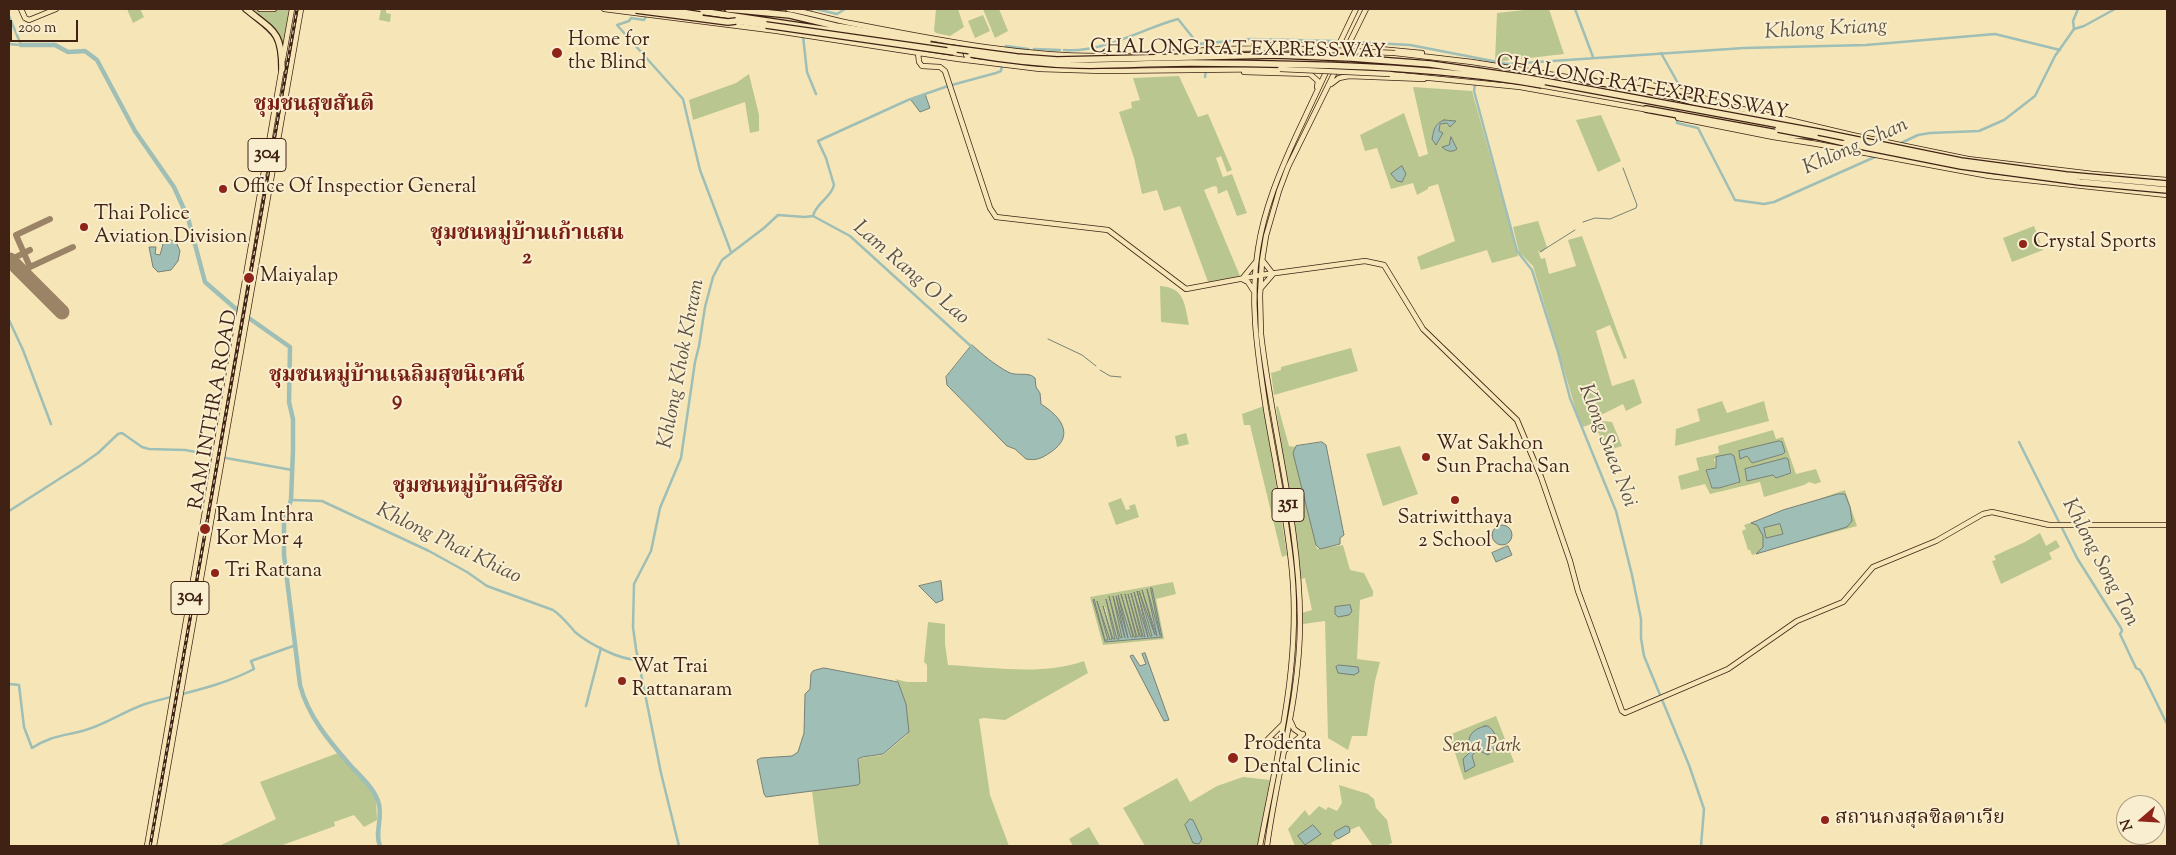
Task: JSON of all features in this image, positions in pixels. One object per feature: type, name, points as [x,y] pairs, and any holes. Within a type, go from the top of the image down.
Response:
[{"type":"highway","points":[[246,9],[256,15],[272,30],[279,40],[282,53],[282,69]]},
{"type":"highway","points":[[628,9],[728,22],[736,21]]},
{"type":"highway","name":"CHALONG RAT EXPRESSWAY","points":[[661,9],[1030,62],[1086,65],[1304,64],[1481,76],[1544,85],[1712,115],[1961,166],[2080,182],[2167,190]]},
{"type":"highway","name":"CHALONG RAT EXPRESSWAY","points":[[686,9],[950,48],[1057,60],[1276,55],[1359,58],[1430,64],[1527,78],[1824,133],[1960,161],[2066,175],[2167,184]]},
{"type":"highway","points":[[728,9],[809,16],[849,28],[909,37],[950,48]]},
{"type":"highway","points":[[1584,80],[1678,94],[1709,107],[1797,125],[1824,133]]},
{"type":"highway","points":[[1646,109],[1788,135],[1815,136]]},
{"type":"main road","points":[[21,9],[25,18],[29,20],[56,9]]},
{"type":"main road","points":[[250,9],[256,15]]},
{"type":"main road","points":[[260,9],[274,9]]},
{"type":"main road","name":"RAM INTHRA ROAD","points":[[147,846],[292,9]]},
{"type":"main road","name":"RAM INTHRA ROAD","points":[[154,846],[301,9]]},
{"type":"main road","points":[[604,9],[802,35],[1002,65],[1066,70],[1280,70],[1390,74],[1531,88],[1646,109]]},
{"type":"main road","points":[[662,17],[669,13],[671,9]]},
{"type":"main road","points":[[788,9],[809,16],[1005,51],[1062,56],[1206,50],[1248,46],[1339,45]]},
{"type":"main road","name":"351","points":[[1260,846],[1284,723],[1293,656],[1293,588],[1290,556],[1258,353],[1254,304],[1256,261],[1277,181],[1316,90],[1356,9]]},
{"type":"main road","name":"351","points":[[1267,846],[1288,735],[1300,643],[1298,578],[1264,360],[1260,303],[1262,261],[1284,178],[1366,9]]},
{"type":"main road","points":[[1306,45],[1314,48],[1319,58],[1315,69],[1308,74]]},
{"type":"main road","points":[[975,62],[965,52],[967,47],[976,46]]},
{"type":"main road","points":[[1335,52],[1348,46],[1400,50],[1584,80]]},
{"type":"main road","points":[[1221,49],[1282,48],[1394,53],[1451,59]]},
{"type":"main road","points":[[1362,48],[1356,52],[1353,60],[1354,70],[1362,76]]},
{"type":"main road","points":[[918,53],[919,62],[922,66],[938,66],[944,70],[994,216],[1108,230],[1186,289],[1365,261],[1381,264],[1388,270],[1423,329],[1517,420],[1541,477],[1570,561],[1578,592],[1622,712],[1626,713],[1728,669],[1797,621],[1843,602],[1873,567],[1936,541],[1983,514],[1992,512],[2049,525],[2167,525]]},
{"type":"main road","points":[[1222,70],[1308,74],[1325,72],[1338,67]]},
{"type":"main road","points":[[1308,74],[1318,81],[1316,90]]},
{"type":"main road","points":[[1330,84],[1344,77],[1362,76],[1442,79]]},
{"type":"main road","points":[[1678,94],[1930,152],[2000,163],[2167,180]]},
{"type":"main road","points":[[1677,115],[1773,137],[2020,180],[2167,195]]},
{"type":"main road","points":[[1916,148],[1924,154],[1917,162]]},
{"type":"main road","points":[[1928,164],[1924,158],[1930,152]]},
{"type":"main road","points":[[252,242],[260,243]]},
{"type":"main road","points":[[1258,248],[1264,249]]},
{"type":"main road","points":[[1242,279],[1256,261]]},
{"type":"main road","points":[[1262,261],[1273,274]]},
{"type":"main road","points":[[1260,289],[1273,274]]},
{"type":"main road","points":[[1242,279],[1248,282],[1254,292]]},
{"type":"main road","points":[[1254,304],[1260,303]]},
{"type":"main road","points":[[234,349],[241,350]]},
{"type":"main road","points":[[169,718],[172,720],[176,718]]},
{"type":"main road","points":[[1284,750],[1302,734],[1294,729],[1290,720]]},
{"type":"main road","points":[[1278,748],[1275,741],[1268,739],[1284,723]]},
{"type":"main road","points":[[167,728],[174,730]]},
{"type":"main road","points":[[1281,736],[1288,735]]},
{"type":"green space","points":[[127,9],[140,9],[144,17],[133,23]]},
{"type":"green space","points":[[253,9],[289,9],[284,51],[277,33]]},
{"type":"green space","points":[[381,9],[386,9],[386,13],[391,14],[390,22],[379,20]]},
{"type":"green space","points":[[936,9],[958,9],[964,27],[950,36],[936,33],[934,31]]},
{"type":"green space","points":[[983,9],[999,9],[1008,31],[995,38]]},
{"type":"green space","points":[[1549,9],[1564,54],[1495,62],[1497,13]]},
{"type":"green space","points":[[983,15],[990,31],[975,38],[968,21]]},
{"type":"green space","points":[[749,74],[759,115],[759,131],[750,133],[745,102],[693,120],[689,100],[736,83]]},
{"type":"green space","points":[[1179,76],[1198,117],[1208,114],[1232,170],[1227,172],[1221,156],[1216,158],[1223,177],[1232,174],[1247,213],[1237,216],[1227,190],[1218,194],[1217,187],[1214,186],[1204,190],[1240,276],[1208,282],[1180,206],[1164,211],[1157,190],[1142,194],[1134,158],[1119,112],[1132,108],[1131,102],[1140,100],[1133,78]]},
{"type":"green space","points":[[1413,87],[1472,91],[1518,256],[1492,263],[1487,250],[1421,270],[1417,257],[1455,241],[1438,184],[1428,187],[1428,189],[1417,195],[1413,183],[1391,189],[1377,148],[1365,151],[1360,135],[1404,113],[1419,157],[1428,154]],"holes":[[[1444,120],[1455,122],[1440,124],[1439,131],[1442,134],[1436,144],[1432,139],[1436,125]]]},
{"type":"green space","points":[[1601,115],[1621,161],[1598,172],[1576,120]]},
{"type":"green space","points":[[1538,221],[1547,247],[1542,252],[1538,251],[1541,259],[1545,258],[1549,274],[1576,266],[1568,240],[1582,236],[1627,358],[1624,359],[1610,325],[1596,331],[1612,386],[1634,379],[1642,403],[1626,411],[1623,404],[1601,415],[1603,421],[1612,422],[1622,446],[1612,449],[1610,439],[1601,441],[1599,433],[1596,434],[1591,424],[1583,427],[1578,417],[1533,266],[1519,252],[1513,227]]},
{"type":"green space","name":"Crystal Sports","points":[[2034,226],[2043,250],[2012,262],[2003,238]]},
{"type":"green space","points":[[1160,286],[1168,287],[1179,293],[1189,325],[1161,322]]},
{"type":"green space","points":[[1351,348],[1358,371],[1274,395],[1271,373],[1281,370],[1281,367]]},
{"type":"green space","points":[[1722,401],[1727,413],[1764,401],[1769,421],[1675,446],[1676,429],[1700,421],[1697,409]]},
{"type":"green space","points":[[1264,406],[1287,555],[1282,557],[1250,425],[1244,425],[1242,414]]},
{"type":"green space","points":[[1278,406],[1289,446],[1295,447],[1317,549],[1343,545],[1350,570],[1364,573],[1373,591],[1373,596],[1360,600],[1357,659],[1380,662],[1375,681],[1367,736],[1352,736],[1348,750],[1328,738],[1325,621],[1303,624],[1302,613],[1312,610],[1305,578],[1301,579],[1276,407]]},
{"type":"green space","points":[[1773,430],[1776,439],[1783,437],[1796,474],[1816,469],[1821,482],[1815,484],[1809,482],[1764,497],[1760,482],[1710,494],[1705,484],[1681,490],[1678,476],[1699,470],[1696,458],[1719,453],[1718,446]],"holes":[[[1739,451],[1784,454],[1752,463],[1747,456],[1742,458]],[[1717,457],[1740,482],[1719,488],[1711,487],[1706,471],[1716,468],[1714,459]],[[1788,459],[1792,473],[1776,478],[1773,475]]]},
{"type":"green space","points":[[1186,433],[1189,444],[1177,447],[1175,436]]},
{"type":"green space","points":[[1400,446],[1418,494],[1383,506],[1366,454]]},
{"type":"green space","points":[[1845,490],[1857,526],[1752,555],[1750,550],[1748,550],[1742,531],[1746,529],[1744,525]]},
{"type":"green space","points":[[1121,498],[1126,510],[1130,509],[1129,506],[1135,504],[1139,517],[1116,525],[1108,503]]},
{"type":"green space","points":[[2040,533],[2046,546],[2056,540],[2060,547],[2049,553],[2052,559],[2001,584],[1992,561],[1996,560],[1994,556]]},
{"type":"green space","points":[[1173,582],[1176,594],[1156,599],[1164,639],[1103,645],[1090,597]],"holes":[[[1151,588],[1162,636],[1105,642],[1093,600],[1105,640],[1108,640],[1098,601],[1110,640],[1112,640],[1103,608],[1105,607],[1113,639],[1115,639],[1106,599],[1117,639],[1119,639],[1109,597],[1120,637],[1123,637],[1116,607],[1124,637],[1126,638],[1116,597],[1127,637],[1129,636],[1123,610],[1130,636],[1133,637],[1121,594],[1134,638],[1136,637],[1125,594],[1137,637],[1139,637],[1128,594],[1140,637],[1142,637],[1131,593],[1143,637],[1145,637],[1134,592],[1148,637],[1136,592],[1150,636],[1152,637],[1139,591],[1155,635],[1142,590],[1158,636],[1147,590],[1160,635]]]},
{"type":"green space","points":[[928,622],[945,624],[948,665],[999,669],[1034,669],[1068,666],[1084,661],[1088,673],[1005,720],[979,719],[990,795],[1009,846],[819,846],[812,791],[859,785],[858,763],[860,758],[883,755],[907,735],[899,683],[895,679],[907,682],[927,682],[927,665],[924,662]]},
{"type":"green space","name":"Sena Park","points":[[1496,716],[1514,762],[1464,780],[1449,735]]},
{"type":"green space","points":[[338,753],[368,787],[376,800],[377,820],[364,827],[354,815],[334,822],[335,826],[280,846],[219,846],[276,819],[260,782]]},
{"type":"green space","points":[[1243,777],[1270,780],[1257,846],[1145,846],[1123,808],[1177,778],[1190,802],[1217,786]]},
{"type":"green space","points":[[1339,785],[1368,794],[1374,799],[1376,808],[1387,820],[1392,843],[1386,846],[1373,846],[1359,826],[1336,837],[1338,839],[1331,843],[1333,846],[1295,846],[1288,829],[1305,810],[1309,816],[1319,806],[1326,810],[1328,807],[1337,811],[1342,803]]},
{"type":"green space","points":[[1089,827],[1100,846],[1073,846],[1069,839]]},
{"type":"water","points":[[925,94],[930,108],[920,112],[911,100]]},
{"type":"water","points":[[1444,120],[1456,121],[1450,127],[1447,123],[1440,124],[1439,131],[1443,133],[1436,145],[1432,139],[1434,130],[1438,123]]},
{"type":"water","points":[[1451,137],[1457,149],[1451,151],[1442,147],[1449,145]]},
{"type":"water","points":[[1402,166],[1406,174],[1402,182],[1397,181],[1391,174]]},
{"type":"water","points":[[168,239],[176,242],[180,251],[178,261],[171,270],[158,272],[153,267],[149,247],[156,247],[155,254],[160,255],[163,244]]},
{"type":"water","points":[[972,345],[989,360],[1008,372],[1029,375],[1035,378],[1041,404],[1054,414],[1062,426],[1064,433],[1059,446],[1045,456],[1033,460],[1026,459],[1015,449],[1007,446],[947,385],[946,377]]},
{"type":"water","points":[[1779,441],[1782,442],[1785,452],[1783,454],[1752,463],[1747,456],[1740,459],[1739,451]]},
{"type":"water","points":[[1322,442],[1326,445],[1344,535],[1340,538],[1340,544],[1320,549],[1316,545],[1293,453],[1296,446]]},
{"type":"water","points":[[1731,454],[1734,456],[1740,482],[1712,488],[1706,470],[1716,468],[1716,457]]},
{"type":"water","points":[[1788,459],[1791,473],[1776,478],[1773,475],[1747,481],[1745,469]]},
{"type":"water","points":[[1838,494],[1845,494],[1850,507],[1852,521],[1847,527],[1756,554],[1763,547],[1763,536],[1757,525],[1751,523],[1783,510]],"holes":[[[1780,524],[1783,534],[1766,538],[1764,528]]]},
{"type":"water","points":[[1502,525],[1509,528],[1512,535],[1509,542],[1502,545],[1495,542],[1492,535],[1495,528]]},
{"type":"water","points":[[1508,546],[1512,555],[1496,562],[1492,553]]},
{"type":"water","points":[[941,581],[943,600],[936,603],[919,586]]},
{"type":"water","points":[[1151,588],[1162,637],[1105,642],[1093,600],[1105,640],[1108,640],[1097,601],[1110,640],[1112,639],[1103,606],[1113,639],[1115,639],[1106,599],[1117,639],[1119,639],[1109,596],[1120,637],[1122,638],[1113,596],[1125,638],[1116,596],[1128,638],[1118,595],[1131,637],[1133,637],[1121,594],[1134,637],[1136,637],[1125,594],[1137,637],[1139,636],[1128,594],[1140,636],[1142,637],[1131,593],[1143,636],[1145,637],[1134,592],[1148,637],[1137,591],[1150,636],[1152,636],[1139,591],[1155,635],[1142,590],[1157,636],[1147,589],[1160,635]]},
{"type":"water","points":[[1350,605],[1352,611],[1349,615],[1338,617],[1335,614],[1335,607]]},
{"type":"water","points":[[1145,653],[1169,720],[1164,721],[1130,656],[1133,655],[1140,666],[1146,664],[1142,654]]},
{"type":"water","points":[[1339,665],[1358,667],[1359,672],[1354,675],[1338,673],[1336,667]]},
{"type":"water","points":[[824,668],[898,682],[906,704],[909,732],[883,754],[858,759],[860,783],[858,785],[766,797],[757,760],[761,758],[792,756],[798,752],[804,733],[805,694],[810,689],[811,674],[813,671]]},
{"type":"water","points":[[1485,726],[1492,729],[1496,737],[1496,744],[1488,755],[1480,751],[1474,753],[1472,756],[1475,766],[1465,772],[1463,759],[1470,752],[1469,738],[1473,732]]},
{"type":"water","points":[[1190,819],[1193,820],[1202,839],[1199,844],[1193,843],[1185,825]]},
{"type":"water","points":[[1313,825],[1321,834],[1305,845],[1298,836]]},
{"type":"water","points":[[1346,826],[1349,827],[1350,832],[1338,839],[1334,835],[1335,832]]},
{"type":"waterway","name":"Khlong Khok Khram","points":[[650,9],[644,20],[631,18],[629,21],[617,25],[683,99],[700,170],[731,252]]},
{"type":"waterway","points":[[804,26],[812,9]]},
{"type":"waterway","points":[[816,9],[837,14],[845,9]]},
{"type":"waterway","points":[[1575,9],[1593,57]]},
{"type":"waterway","points":[[2074,29],[2073,21],[2078,9]]},
{"type":"waterway","name":"Khlong Chan","points":[[1899,144],[1918,135],[1930,133],[1979,131],[2004,120],[2035,96],[2055,56],[2074,29],[2084,26],[2115,9]]},
{"type":"waterway","points":[[9,16],[21,45],[9,44]]},
{"type":"waterway","points":[[1064,50],[1079,50],[1108,44],[1178,19],[1198,44],[1251,39],[1336,41]]},
{"type":"waterway","name":"Khlong Kriang","points":[[1356,42],[1410,45],[1508,64],[1744,48],[1866,45],[1995,34],[2060,50]]},
{"type":"waterway","points":[[803,36],[807,72],[816,94]]},
{"type":"waterway","points":[[21,45],[55,45],[68,52],[85,51],[97,60],[135,131],[174,187],[188,218],[205,282],[236,309],[290,347],[289,402],[293,419],[293,450],[291,500],[284,520],[284,555],[300,685],[308,707],[320,728],[342,756],[370,786],[376,796],[380,807],[378,835],[380,846]]},
{"type":"waterway","points":[[1005,49],[1006,46],[1028,49]]},
{"type":"waterway","points":[[1034,49],[1060,50]]},
{"type":"waterway","name":"Khlong Chan","points":[[1661,53],[1679,85],[1677,123],[1698,128],[1735,200],[1764,204],[1774,202],[1877,156]]},
{"type":"waterway","name":"Klong Suea Noi","points":[[1478,71],[1480,59]]},
{"type":"waterway","points":[[813,216],[817,208],[830,194],[834,185],[826,158],[818,141],[908,100],[1001,71],[1002,64]]},
{"type":"waterway","points":[[1205,77],[1206,70]]},
{"type":"waterway","name":"Klong Suea Noi","points":[[1476,77],[1474,91],[1517,251],[1532,270],[1558,352],[1570,398],[1616,511],[1641,619],[1641,638],[1644,656],[1689,765],[1704,809],[1701,846]]},
{"type":"waterway","points":[[1583,222],[1595,218],[1610,219],[1636,208],[1637,205],[1623,168]]},
{"type":"waterway","name":"Khlong Khok Khram","points":[[679,846],[661,773],[636,649],[633,627],[634,584],[651,551],[660,508],[681,458],[695,362],[705,307],[713,277],[722,260],[778,215],[813,216]]},
{"type":"waterway","name":"Lam Rang O Lao","points":[[813,216],[850,236],[973,348]]},
{"type":"waterway","points":[[1540,252],[1575,230]]},
{"type":"waterway","points":[[9,320],[23,350],[51,424]]},
{"type":"waterway","points":[[1048,339],[1082,355],[1096,366]]},
{"type":"waterway","points":[[1100,370],[1110,376],[1121,377]]},
{"type":"waterway","points":[[9,511],[98,453],[118,434],[122,433],[142,447],[149,449],[185,450],[213,455]]},
{"type":"waterway","name":"Khlong Song Ton","points":[[2019,442],[2077,558],[2121,628],[2120,634],[2136,668],[2140,670],[2144,677],[2167,724]]},
{"type":"waterway","points":[[226,458],[292,470]]},
{"type":"waterway","name":"Khlong Phai Khiao","points":[[291,500],[322,501],[429,551],[467,572],[487,586],[553,610],[575,632],[606,651],[624,658],[639,659]]},
{"type":"waterway","points":[[9,684],[19,685],[24,727],[32,748],[51,739],[98,726],[145,704],[228,681],[254,669],[251,661],[296,645]]},
{"type":"waterway","points":[[586,706],[601,648]]},
{"type":"taxiway","points":[[50,219],[16,235],[30,267],[73,247]]},
{"type":"taxiway","points":[[10,260],[30,250]]},
{"type":"taxiway","points":[[24,273],[30,267]]},
{"type":"runway","points":[[10,260],[62,312]]},
{"type":"railway","points":[[150,846],[297,9]]},
{"type":"place","name":"Home for the Blind","points":[[557,53]]},
{"type":"place","name":"Office Of Inspectior General","points":[[223,189]]},
{"type":"place","name":"Thai Police Aviation Division","points":[[84,227]]},
{"type":"place","name":"Crystal Sports","points":[[2023,244]]},
{"type":"place","name":"Maiyalap","points":[[249,278]]},
{"type":"place","name":"Wat Sakhon Sun Pracha San","points":[[1426,457]]},
{"type":"place","name":"Satriwitthaya 2 School","points":[[1455,500]]},
{"type":"place","name":"Ram Inthra Kor Mor 4","points":[[205,529]]},
{"type":"place","name":"Tri Rattana","points":[[215,573]]},
{"type":"place","name":"Wat Trai Rattanaram","points":[[622,681]]},
{"type":"place","name":"Prodenta Dental Clinic","points":[[1233,758]]},
{"type":"place","name":"สถานกงสุลซิลดาเวีย","points":[[1825,820]]},
{"type":"district","name":"ชุมชนสุขสันติ","points":[[314,106]]},
{"type":"district","name":"ชุมชนหมู่บ้านเก้าแสน 2","points":[[527,247]]},
{"type":"district","name":"ชุมชนหมู่บ้านเฉลิมสุขนิเวศน์ 9","points":[[397,389]]},
{"type":"district","name":"ชุมชนหมู่บ้านศิริชัย","points":[[478,488]]}]
